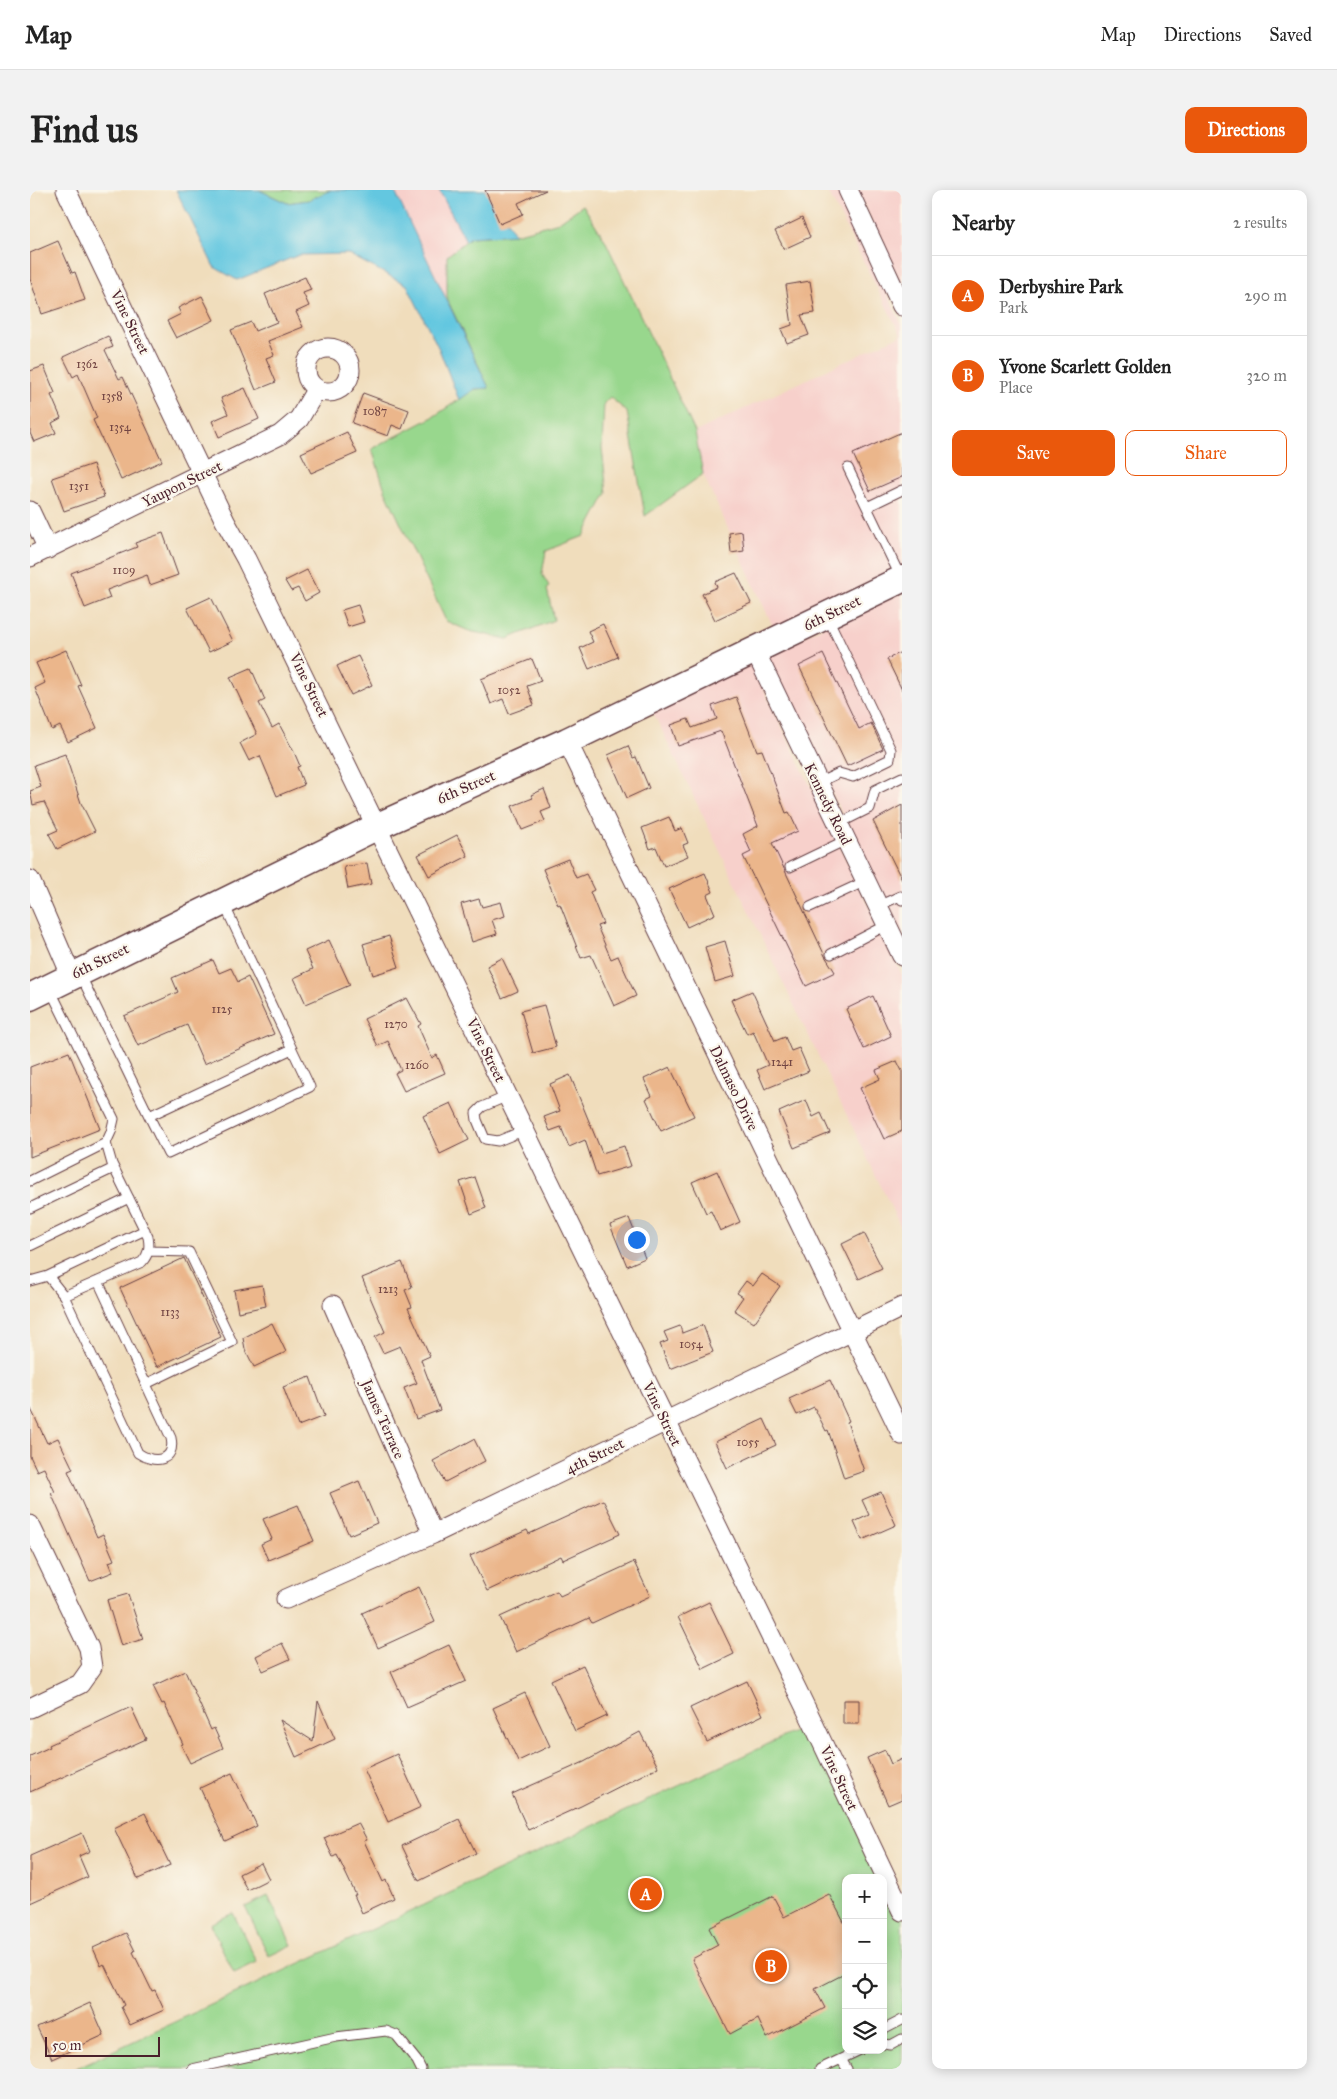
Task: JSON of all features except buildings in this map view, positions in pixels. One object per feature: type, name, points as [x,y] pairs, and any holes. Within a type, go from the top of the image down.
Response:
[{"type":"street","name":"Vine Street","points":[[66,190],[203,474],[378,826],[665,1422],[813,1723],[902,1911]]},
{"type":"street","points":[[848,190],[902,306]]},
{"type":"street","name":"Yaupon Street","points":[[30,557],[280,435],[300,419],[316,390]]},
{"type":"street","points":[[30,511],[48,549]]},
{"type":"street","name":"6th Street","points":[[39,992],[378,826],[567,741],[902,579]]},
{"type":"street","name":"Kennedy Road","points":[[755,651],[866,882],[894,933],[902,956]]},
{"type":"street","name":"Dalmaso Drive","points":[[567,741],[902,1436]]},
{"type":"street","points":[[30,880],[75,973]]},
{"type":"street","name":"James Terrace","points":[[333,1305],[433,1534]]},
{"type":"street","name":"4th Street","points":[[286,1599],[433,1534],[902,1307]]},
{"type":"street","points":[[30,1525],[89,1648],[92,1667],[80,1684],[30,1708]]},
{"type":"lane","points":[[848,468],[902,579]]},
{"type":"lane","points":[[867,506],[902,490]]},
{"type":"lane","points":[[818,783],[839,773],[853,777],[890,759],[890,750],[826,616]]},
{"type":"lane","points":[[790,867],[842,832],[870,808],[875,790],[902,777]]},
{"type":"lane","points":[[810,907],[866,882]]},
{"type":"lane","points":[[878,906],[901,897]]},
{"type":"lane","points":[[75,973],[168,1154],[310,1087],[222,902]]},
{"type":"lane","points":[[831,954],[894,933]]},
{"type":"lane","points":[[30,1181],[106,1143],[114,1119],[39,992]]},
{"type":"lane","points":[[149,1116],[292,1049]]},
{"type":"lane","points":[[508,1096],[482,1108],[476,1113],[482,1132],[486,1139],[498,1141],[525,1130]]},
{"type":"lane","points":[[64,1296],[142,1262],[148,1255],[150,1246],[145,1230],[114,1168],[106,1143]]},
{"type":"lane","points":[[30,1208],[114,1168]]},
{"type":"lane","points":[[30,1246],[129,1198]]},
{"type":"lane","points":[[30,1281],[48,1276],[145,1230]]},
{"type":"lane","points":[[146,1384],[232,1342],[190,1252],[149,1251]]},
{"type":"lane","points":[[48,1276],[64,1296],[138,1452],[147,1459],[159,1460],[168,1455],[173,1447],[171,1438],[98,1281]]},
{"type":"lane","points":[[887,2028],[902,2020]]},
{"type":"lane","points":[[192,2069],[336,2037],[386,2031],[396,2035],[418,2061],[421,2069]]},
{"type":"lane","points":[[887,2044],[891,2045],[902,2039]]},
{"type":"lane","points":[[820,2069],[852,2054]]},
{"type":"lane","points":[[841,2059],[846,2069]]},
{"type":"shaded area","points":[[394,190],[439,190],[466,241],[447,256],[447,299]]},
{"type":"shaded area","points":[[827,190],[839,190],[902,325],[902,569],[775,631],[703,474],[695,432],[901,335]]},
{"type":"shaded area","points":[[857,190],[902,190],[902,287]]},
{"type":"shaded area","points":[[902,588],[902,938],[766,655]]},
{"type":"shaded area","points":[[751,663],[902,975],[902,1230],[652,710]]},
{"type":"green space","points":[[259,190],[331,190],[309,200],[287,203]]},
{"type":"green space","points":[[583,205],[605,240],[695,432],[703,474],[645,516],[627,412],[610,397],[604,403],[602,448],[607,493],[584,536],[546,551],[542,574],[549,586],[547,589],[554,620],[507,639],[469,631],[446,621],[385,490],[372,449],[433,417],[475,389],[489,388],[447,299],[447,256],[471,237],[515,234],[559,222]]},
{"type":"green space","points":[[813,1723],[884,1874],[842,1874],[842,2054],[887,2054],[887,1879],[902,1911],[902,2069],[74,2069]]},
{"type":"green space","points":[[268,1896],[292,1945],[269,1956],[245,1907]]},
{"type":"green space","points":[[233,1913],[257,1962],[234,1973],[210,1924]]},
{"type":"water","points":[[176,190],[259,190],[287,203],[309,200],[331,190],[394,190],[489,388],[475,389],[459,400],[439,349],[407,285],[348,254],[299,255],[237,280],[214,267]]},
{"type":"water","points":[[439,190],[487,190],[515,234],[471,237],[466,241]]},
{"type":"place","name":"Derbyshire Park","points":[[646,1894]]},
{"type":"place","name":"Yvone Scarlett Golden","points":[[771,1966]]}]
